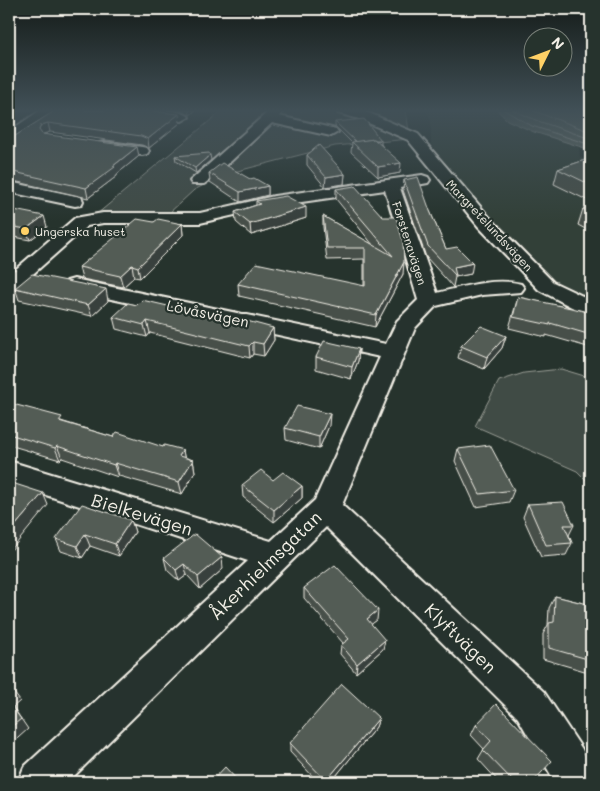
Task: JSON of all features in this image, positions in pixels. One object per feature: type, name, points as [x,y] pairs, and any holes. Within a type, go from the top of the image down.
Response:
[{"type":"street","points":[[114,147],[142,151]]},
{"type":"street","points":[[198,181],[212,172],[238,147]]},
{"type":"street","name":"Margretelundsvägen","points":[[421,147],[484,222],[546,286],[591,308]]},
{"type":"street","points":[[32,279],[81,222],[103,218],[200,218],[274,201],[422,180]]},
{"type":"street","name":"Forstenavägen","points":[[391,185],[428,301]]},
{"type":"street","points":[[9,187],[75,201]]},
{"type":"street","name":"Lövåsvägen","points":[[32,279],[394,353]]},
{"type":"street","points":[[428,301],[482,289],[514,288]]},
{"type":"street","name":"Åkerhielmsgatan","points":[[39,782],[326,508],[405,326],[428,301]]},
{"type":"street","name":"Bielkevägen","points":[[9,472],[275,556]]},
{"type":"street","name":"Klyftvägen","points":[[326,508],[531,706],[568,764],[576,782]]},
{"type":"shaded area","points":[[178,147],[331,147],[226,174],[194,190],[168,214],[97,214]]},
{"type":"shaded area","points":[[433,147],[579,147],[580,157],[591,161],[591,300],[556,283],[494,221],[454,177]]},
{"type":"shaded area","points":[[561,369],[591,378],[591,485],[577,471],[475,426],[499,381],[524,373]]},
{"type":"building","points":[[9,147],[137,147],[113,166],[115,167],[86,188],[9,171]]},
{"type":"building","points":[[317,147],[321,147],[345,174],[326,177],[307,155]]},
{"type":"building","points":[[357,147],[383,147],[401,163],[378,167]]},
{"type":"building","points":[[209,153],[210,155],[195,168],[175,156]]},
{"type":"building","points":[[591,158],[591,185],[558,169]]},
{"type":"building","points":[[222,163],[250,179],[254,178],[268,186],[240,192],[209,173]]},
{"type":"building","points":[[418,177],[446,249],[457,247],[473,263],[454,267],[456,276],[428,246],[404,180]]},
{"type":"building","points":[[355,186],[383,217],[396,217],[403,241],[404,262],[376,315],[238,284],[256,263],[365,286],[365,248],[327,248],[323,216],[393,256],[336,189]]},
{"type":"building","points":[[286,196],[306,207],[250,224],[235,212],[260,204],[256,201]]},
{"type":"building","points":[[591,206],[591,214],[583,209]]},
{"type":"building","points":[[9,209],[44,216],[26,229],[9,226]]},
{"type":"building","points":[[137,219],[154,222],[158,219],[182,224],[138,267],[132,265],[120,276],[79,267]]},
{"type":"building","points":[[32,274],[106,289],[88,305],[15,288]]},
{"type":"building","points":[[518,297],[591,313],[591,335],[550,323],[550,325],[513,317]]},
{"type":"building","points":[[142,300],[245,324],[247,321],[273,328],[263,344],[253,342],[249,346],[147,321],[144,325],[113,317],[128,303],[137,305]]},
{"type":"building","points":[[481,326],[506,336],[487,357],[461,346]]},
{"type":"building","points":[[324,341],[359,349],[352,367],[316,357]]},
{"type":"building","points":[[9,403],[62,417],[59,421],[113,437],[117,432],[163,447],[164,445],[183,450],[179,456],[193,460],[179,482],[9,434]]},
{"type":"building","points":[[297,406],[330,414],[319,437],[285,428]]},
{"type":"building","points":[[490,445],[514,490],[480,494],[458,449]]},
{"type":"building","points":[[261,470],[273,480],[283,472],[302,486],[274,510],[242,485]]},
{"type":"building","points":[[9,482],[43,493],[9,533]]},
{"type":"building","points":[[563,502],[574,525],[564,525],[572,543],[546,545],[528,504]]},
{"type":"building","points":[[82,504],[131,520],[115,544],[85,534],[77,546],[56,539]]},
{"type":"building","points":[[195,534],[222,557],[198,577],[184,564],[176,570],[164,558]]},
{"type":"building","points":[[335,565],[378,610],[367,619],[385,640],[357,664],[341,645],[349,639],[304,588]]},
{"type":"building","points":[[555,596],[591,605],[591,660],[549,648],[549,623],[554,622]]},
{"type":"building","points":[[342,684],[379,718],[326,781],[290,743]]},
{"type":"building","points":[[9,703],[21,719],[9,729]]},
{"type":"building","points":[[496,704],[552,761],[533,782],[514,782],[483,750],[491,741],[476,725]]},
{"type":"building","points":[[225,767],[239,782],[211,782]]},
{"type":"building","points":[[196,778],[200,782],[192,782]]},
{"type":"place","name":"Ungerska huset","points":[[25,231]]}]
